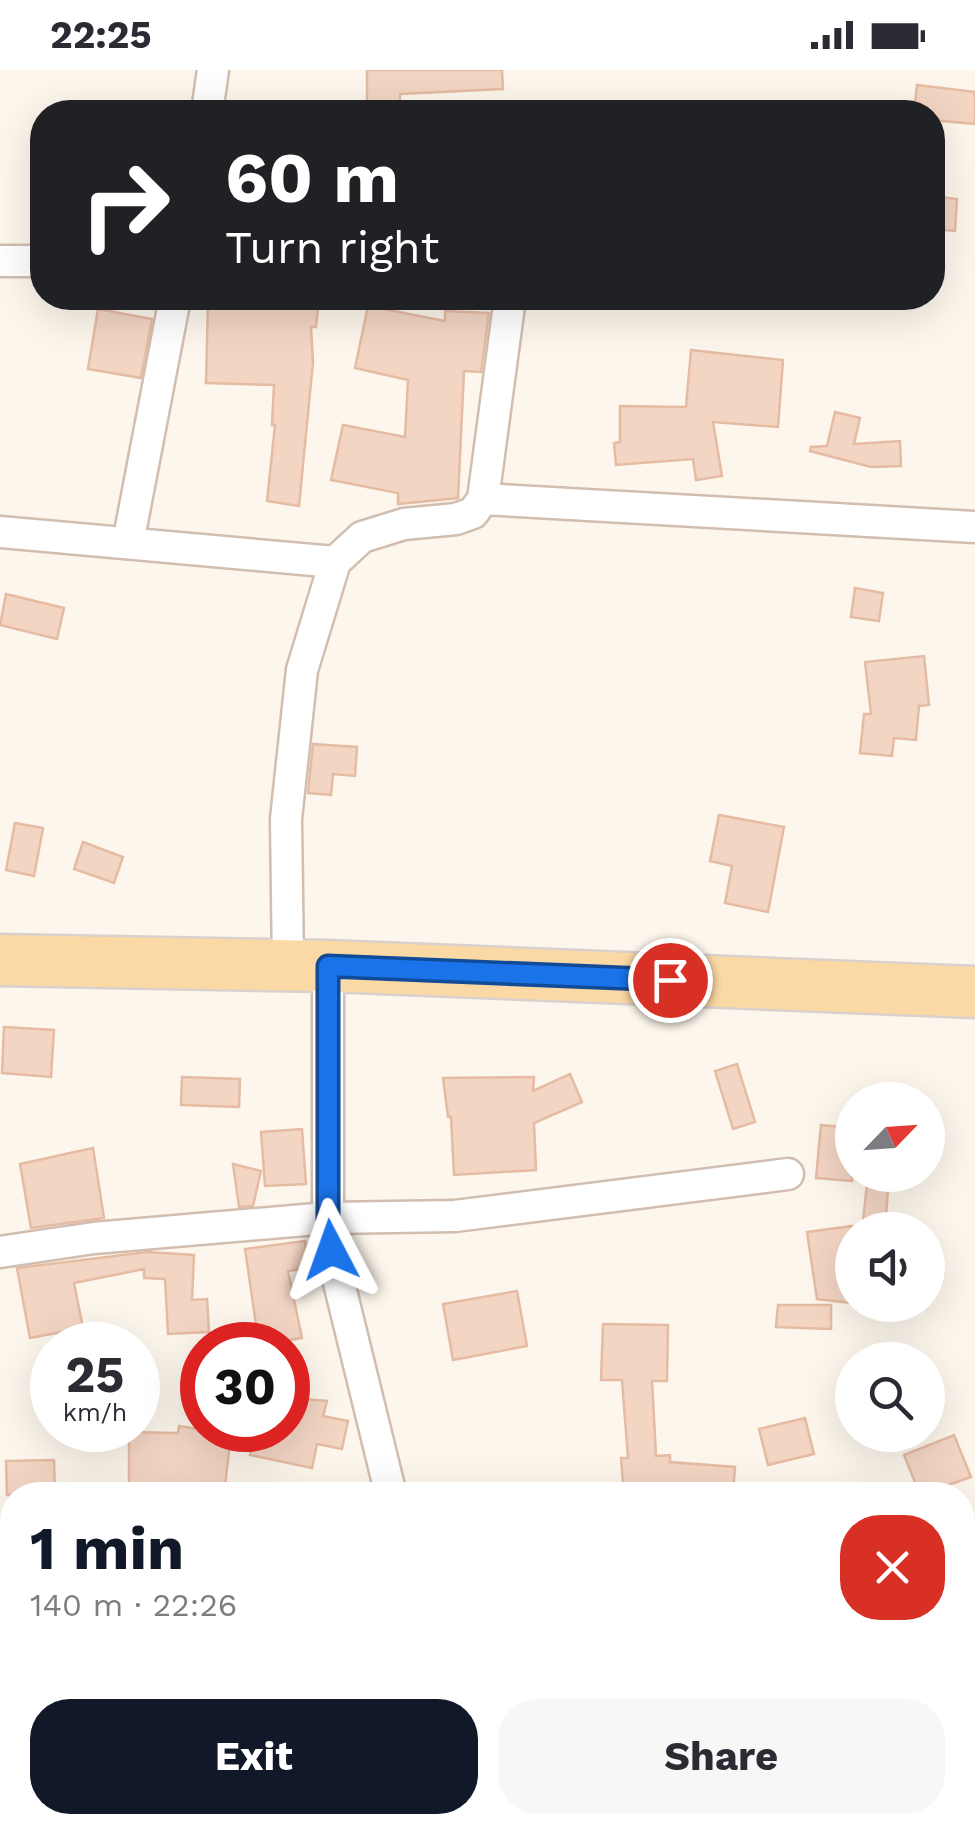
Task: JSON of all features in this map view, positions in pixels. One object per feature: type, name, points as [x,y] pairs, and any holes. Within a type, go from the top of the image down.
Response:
[{"type":"main road","points":[[0,960],[308,967],[975,992]]},
{"type":"street","points":[[209,100],[213,70]]},
{"type":"street","points":[[0,260],[30,261]]},
{"type":"street","points":[[128,543],[173,310]]},
{"type":"street","points":[[388,1482],[331,1250],[308,967],[286,819],[302,670],[335,562],[362,537],[404,524],[456,520],[472,513],[484,499],[508,310]]},
{"type":"street","points":[[484,499],[975,527]]},
{"type":"street","points":[[0,532],[335,562]]},
{"type":"street","points":[[0,1252],[94,1238],[328,1218],[455,1216],[788,1174]]},
{"type":"building","points":[[367,70],[502,70],[503,89],[400,94],[400,100],[367,100]]},
{"type":"building","points":[[917,85],[975,92],[975,124],[945,121],[945,100],[915,100]]},
{"type":"building","points":[[945,198],[957,199],[955,231],[945,230]]},
{"type":"building","points":[[98,310],[152,319],[141,378],[88,369]]},
{"type":"building","points":[[208,310],[318,310],[316,327],[311,327],[313,362],[299,506],[267,501],[275,425],[274,385],[206,383]]},
{"type":"building","points":[[367,310],[445,321],[445,311],[489,313],[481,372],[464,371],[458,498],[398,504],[398,493],[331,480],[343,425],[405,437],[408,380],[355,368]]},
{"type":"building","points":[[691,350],[783,360],[778,427],[713,422],[722,476],[696,480],[693,459],[616,465],[614,443],[620,442],[620,406],[686,407]]},
{"type":"building","points":[[835,412],[860,418],[854,444],[900,441],[901,466],[871,467],[810,451],[811,447],[827,446]]},
{"type":"building","points":[[855,588],[883,593],[879,621],[851,617]]},
{"type":"building","points":[[6,594],[64,608],[57,639],[0,625]]},
{"type":"building","points":[[924,656],[929,705],[919,706],[916,740],[894,738],[892,756],[860,753],[864,714],[871,714],[865,662]]},
{"type":"building","points":[[313,744],[357,747],[355,776],[333,774],[331,795],[308,793]]},
{"type":"building","points":[[719,815],[784,827],[768,912],[725,903],[732,866],[710,861]]},
{"type":"building","points":[[15,823],[43,828],[34,876],[6,870]]},
{"type":"building","points":[[83,842],[123,857],[114,883],[74,869]]},
{"type":"building","points":[[4,1027],[54,1030],[51,1077],[2,1073]]},
{"type":"building","points":[[737,1064],[755,1122],[733,1129],[715,1071]]},
{"type":"building","points":[[570,1074],[582,1102],[534,1123],[536,1170],[454,1175],[451,1117],[443,1078],[534,1077],[533,1091]]},
{"type":"building","points":[[182,1077],[240,1079],[239,1107],[181,1105]]},
{"type":"building","points":[[821,1125],[835,1126],[835,1180],[816,1178]]},
{"type":"building","points":[[302,1129],[306,1184],[265,1186],[261,1132]]},
{"type":"building","points":[[93,1148],[104,1218],[31,1228],[20,1164]]},
{"type":"building","points":[[233,1164],[261,1171],[253,1206],[239,1207]]},
{"type":"building","points":[[866,1192],[888,1192],[886,1212],[864,1212]]},
{"type":"building","points":[[835,1228],[835,1301],[817,1299],[807,1232]]},
{"type":"building","points":[[305,1241],[309,1268],[288,1271],[299,1322],[256,1322],[245,1249]]},
{"type":"building","points":[[147,1252],[194,1255],[192,1300],[207,1299],[208,1322],[180,1322],[180,1333],[168,1334],[165,1279],[144,1278],[144,1269],[74,1283],[82,1322],[30,1322],[30,1338],[17,1268]]},
{"type":"building","points":[[517,1291],[527,1346],[453,1360],[443,1304]]},
{"type":"building","points":[[778,1305],[831,1305],[831,1329],[776,1327]]},
{"type":"building","points":[[603,1324],[668,1325],[667,1381],[652,1381],[656,1456],[670,1455],[670,1462],[735,1467],[734,1482],[623,1482],[621,1458],[628,1458],[622,1380],[601,1380]]},
{"type":"building","points":[[310,1400],[327,1401],[323,1416],[348,1421],[342,1449],[317,1444],[312,1468],[250,1455],[310,1452]]},
{"type":"building","points":[[805,1418],[814,1454],[768,1465],[759,1429]]},
{"type":"building","points":[[180,1426],[180,1452],[229,1452],[225,1482],[129,1482],[129,1452],[160,1452],[160,1433],[178,1433]]},
{"type":"building","points":[[954,1435],[971,1477],[957,1482],[915,1482],[904,1455],[945,1452],[945,1439]]},
{"type":"building","points":[[54,1460],[55,1482],[7,1482],[6,1461]]},
{"type":"route","points":[[331,1250],[328,966],[670,980]]}]
